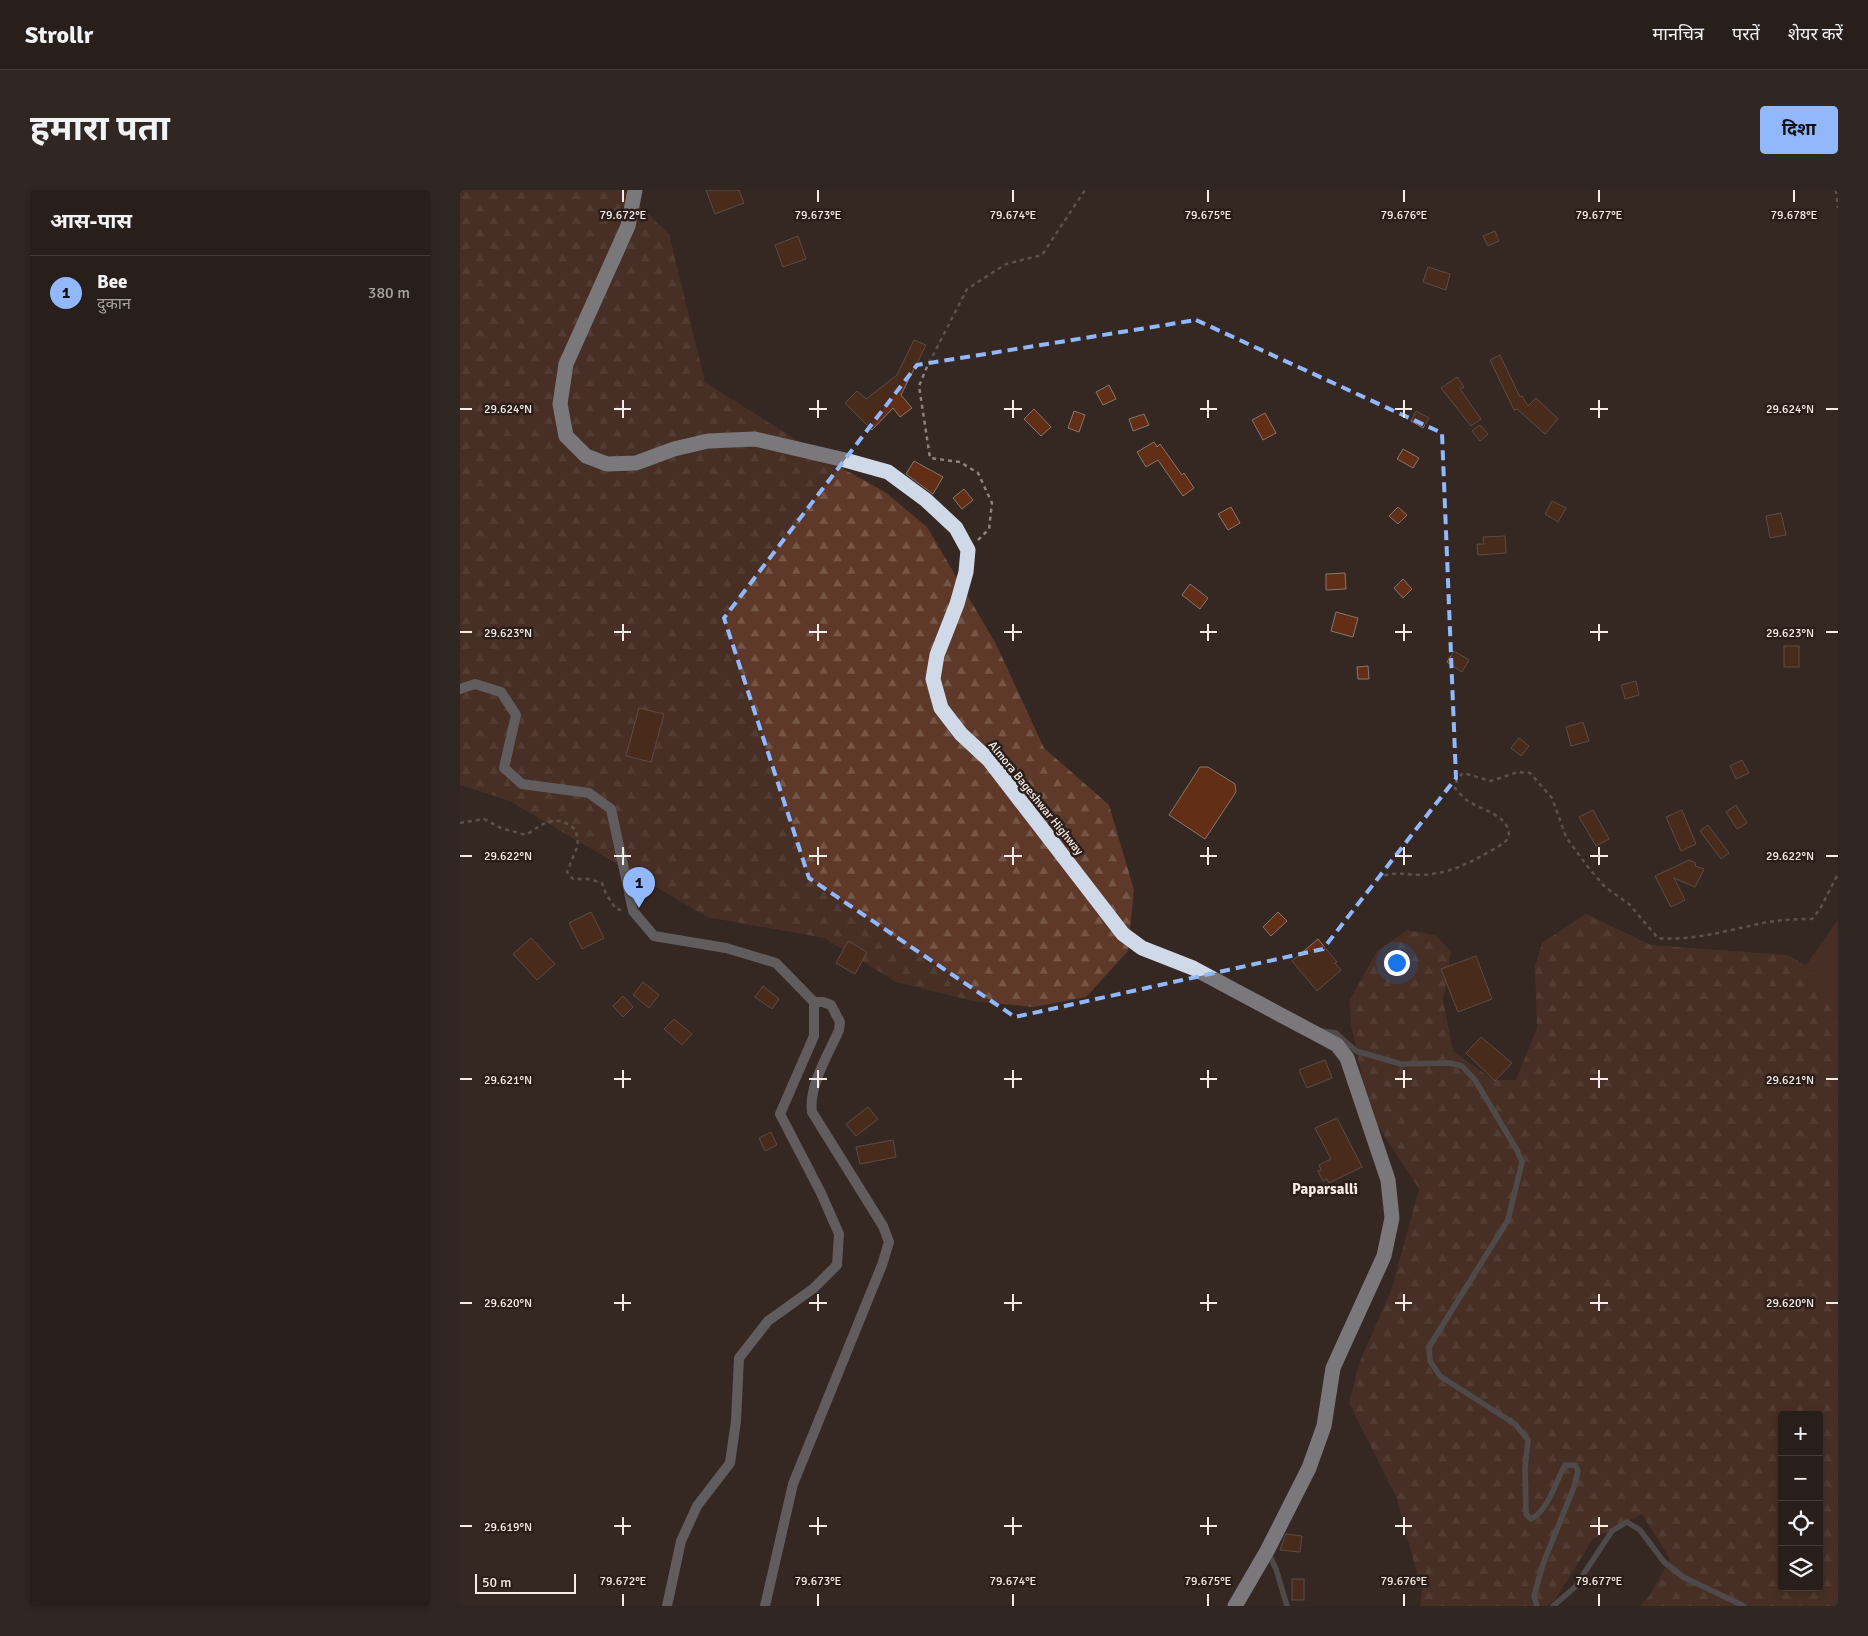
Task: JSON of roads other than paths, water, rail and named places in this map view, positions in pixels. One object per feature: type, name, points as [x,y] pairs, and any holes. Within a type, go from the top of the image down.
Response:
[{"type":"highway","name":"Almora Bageshwar Highway","points":[[635,190],[628,226],[566,364],[560,404],[566,436],[586,456],[607,464],[636,463],[708,441],[755,439],[888,472],[926,500],[956,528],[968,550],[966,572],[957,604],[937,655],[933,678],[941,708],[961,734],[989,760],[1123,934],[1142,948],[1193,968],[1307,1029],[1337,1046],[1347,1058],[1388,1180],[1392,1218],[1384,1256],[1333,1368],[1324,1426],[1309,1468],[1267,1551],[1235,1606]]},
{"type":"main road","points":[[460,689],[476,684],[502,692],[516,715],[504,768],[522,784],[589,792],[611,809],[633,911],[654,936],[726,948],[776,963],[814,1002],[814,1036],[780,1114],[822,1192],[839,1234],[837,1265],[814,1288],[768,1321],[740,1358],[736,1420],[730,1463],[697,1506],[693,1515],[682,1541],[667,1606]]},
{"type":"main road","points":[[765,1606],[793,1484],[860,1322],[889,1242],[883,1226],[812,1112],[810,1102],[813,1091],[839,1030],[840,1022],[831,1005],[823,1002],[814,1002]]},
{"type":"lane","points":[[1307,1029],[1336,1033],[1356,1051],[1401,1064],[1450,1063],[1462,1066],[1475,1080],[1517,1150],[1522,1162],[1508,1220],[1429,1347],[1430,1361],[1440,1376],[1515,1424],[1528,1440],[1525,1468],[1526,1514],[1531,1519],[1538,1516],[1545,1506],[1565,1464],[1575,1464],[1578,1471],[1574,1487],[1543,1564],[1534,1596],[1537,1606]]},
{"type":"lane","points":[[1553,1606],[1575,1588],[1612,1531],[1627,1522],[1640,1530],[1664,1562],[1683,1577],[1744,1606]]},
{"type":"lane","points":[[1267,1551],[1276,1569],[1287,1606]]},
{"type":"place","name":"Bee","points":[[639,908]]},
{"type":"district","name":"Paparsalli","points":[[1325,1189]]}]
